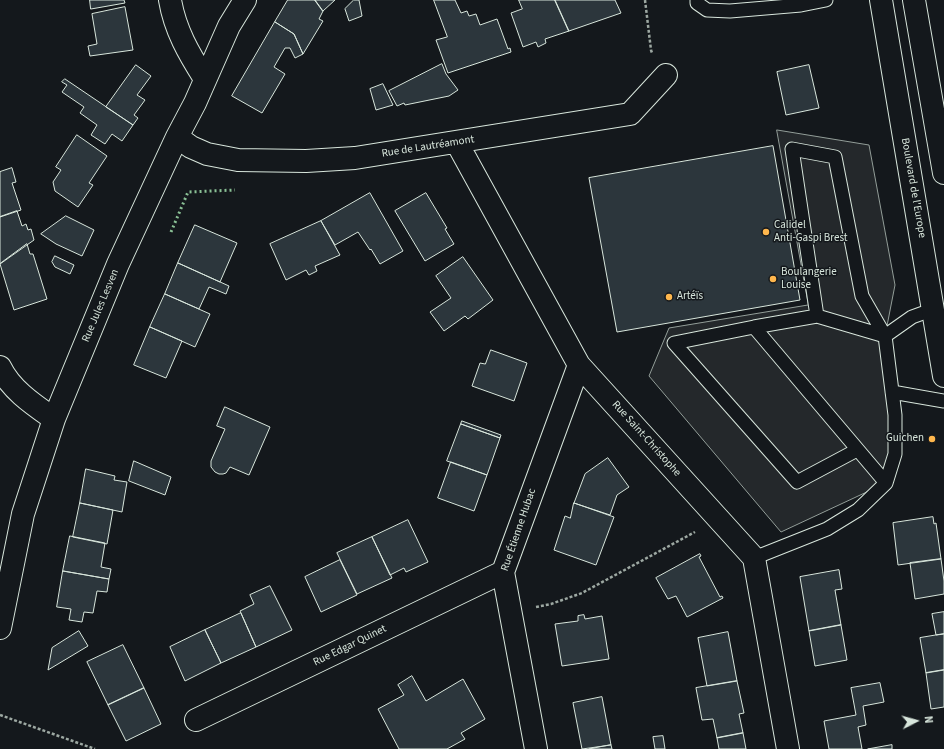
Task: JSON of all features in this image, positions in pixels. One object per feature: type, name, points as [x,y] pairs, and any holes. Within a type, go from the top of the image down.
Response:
[{"type":"street","points":[[170,0],[173,17],[186,48],[205,79]]},
{"type":"street","name":"Rue Jules Lesven","points":[[0,628],[23,514],[54,419],[118,264],[229,26],[245,0]]},
{"type":"street","name":"Boulevard de l'Europe","points":[[881,0],[934,309],[944,376]]},
{"type":"street","points":[[914,0],[944,173]]},
{"type":"street","name":"Rue de Lautréamont","points":[[177,138],[191,147],[207,154],[238,160],[306,161],[355,158],[457,143],[630,114],[666,75]]},
{"type":"street","name":"Rue Saint-Christophe","points":[[457,143],[579,365],[754,558]]},
{"type":"street","name":"Rue Étienne Hubac","points":[[536,749],[503,572],[579,365]]},
{"type":"street","points":[[0,367],[4,376],[25,397],[54,419]]},
{"type":"street","points":[[754,558],[788,749]]},
{"type":"street","name":"Rue Edgar Quinet","points":[[196,720],[503,572]]},
{"type":"lane","points":[[697,0],[697,3],[707,10],[730,11],[826,0]]},
{"type":"lane","points":[[754,558],[827,529],[858,510],[886,483],[895,454],[895,415],[885,336],[862,296],[835,157],[792,148],[817,316]]},
{"type":"lane","points":[[885,336],[912,317],[934,309]]},
{"type":"lane","points":[[857,450],[797,482],[674,343],[754,326],[817,316],[885,336]]},
{"type":"lane","points":[[754,326],[886,483]]},
{"type":"lane","points":[[892,392],[944,401]]},
{"type":"path","points":[[645,0],[651,50],[666,75]]},
{"type":"path","points":[[511,612],[552,604],[582,593],[652,557],[718,519]]},
{"type":"path","points":[[0,715],[95,749]]},
{"type":"shaded area","points":[[777,130],[869,145],[895,285],[885,336],[895,415],[886,483],[781,532],[649,376],[669,328],[808,305]]},
{"type":"building","points":[[90,0],[124,0],[125,3],[91,9]]},
{"type":"building","points":[[288,0],[315,0],[323,11],[319,19],[323,21],[303,54],[294,34],[275,22]]},
{"type":"building","points":[[315,0],[335,0],[323,11]]},
{"type":"building","points":[[354,0],[359,0],[362,16],[349,21],[345,9]]},
{"type":"building","points":[[434,0],[455,0],[461,13],[467,11],[469,16],[476,14],[480,25],[497,19],[508,49],[510,48],[511,52],[448,73],[436,40],[447,37]]},
{"type":"building","points":[[519,0],[555,0],[569,31],[545,39],[546,43],[538,47],[536,42],[523,47],[511,13],[522,9]]},
{"type":"building","points":[[555,0],[615,0],[621,13],[569,31]]},
{"type":"building","points":[[125,7],[133,50],[90,56],[88,46],[97,44],[92,14]]},
{"type":"building","points":[[275,22],[294,34],[303,54],[295,58],[290,48],[285,48],[274,67],[285,74],[262,113],[232,96]]},
{"type":"building","points":[[442,64],[446,74],[458,90],[449,96],[405,105],[404,103],[397,106],[389,91]]},
{"type":"building","points":[[136,65],[151,76],[137,95],[145,100],[134,115],[138,118],[133,125],[106,107]]},
{"type":"building","points":[[809,65],[819,108],[786,115],[777,72]]},
{"type":"building","points":[[65,79],[133,125],[122,141],[112,134],[105,144],[91,135],[97,125],[80,113],[84,107],[62,92],[67,85],[62,82]]},
{"type":"building","points":[[383,84],[393,105],[376,110],[370,89]]},
{"type":"building","points":[[77,135],[107,156],[89,183],[93,185],[78,207],[55,191],[53,182],[61,170],[56,167]]},
{"type":"building","points":[[773,146],[800,300],[617,332],[589,178]]},
{"type":"building","points":[[12,168],[16,182],[12,183],[21,210],[0,217],[0,172]]},
{"type":"building","points":[[370,193],[403,251],[380,264],[358,232],[335,245],[321,221]]},
{"type":"building","points":[[426,193],[447,228],[445,229],[454,244],[425,261],[395,211]]},
{"type":"building","points":[[17,211],[22,226],[26,224],[28,230],[31,229],[34,240],[0,264],[0,217]]},
{"type":"building","points":[[66,216],[94,230],[82,256],[56,244],[41,234]]},
{"type":"building","points":[[321,221],[340,255],[315,266],[317,271],[309,275],[306,270],[286,280],[270,244]]},
{"type":"building","points":[[195,225],[237,243],[220,282],[178,263]]},
{"type":"building","points":[[27,244],[30,254],[33,254],[47,299],[14,310],[0,264]]},
{"type":"building","points":[[55,256],[74,265],[70,274],[55,267],[52,262]]},
{"type":"building","points":[[463,257],[493,300],[468,319],[465,316],[444,331],[430,312],[451,298],[436,276]]},
{"type":"building","points":[[178,263],[229,286],[226,294],[209,287],[199,309],[165,294]]},
{"type":"building","points":[[165,294],[210,314],[195,347],[150,327]]},
{"type":"building","points":[[150,327],[182,341],[166,378],[134,365]]},
{"type":"building","points":[[491,350],[527,363],[514,401],[472,386],[480,363],[485,364]]},
{"type":"building","points":[[225,407],[270,427],[249,475],[230,467],[226,473],[219,474],[211,467],[211,461],[225,429],[217,426]]},
{"type":"building","points":[[462,421],[501,435],[500,438],[461,424]]},
{"type":"building","points":[[461,424],[500,438],[487,475],[447,461]]},
{"type":"building","points":[[608,458],[629,487],[617,495],[610,515],[574,503],[585,474]]},
{"type":"building","points":[[134,461],[171,477],[165,495],[129,481]]},
{"type":"building","points":[[451,462],[487,475],[474,511],[438,498]]},
{"type":"building","points":[[86,469],[115,476],[114,480],[127,482],[122,512],[80,503]]},
{"type":"building","points":[[80,503],[113,510],[107,544],[73,537]]},
{"type":"building","points":[[574,503],[614,517],[596,565],[554,550],[565,516],[570,518]]},
{"type":"building","points":[[933,517],[934,524],[936,523],[941,559],[898,565],[893,523]]},
{"type":"building","points":[[408,520],[428,562],[406,572],[404,568],[390,575],[372,537]]},
{"type":"building","points":[[70,536],[105,543],[101,567],[111,569],[109,579],[63,571]]},
{"type":"building","points":[[372,537],[392,578],[357,594],[337,553]]},
{"type":"building","points":[[700,554],[701,556],[699,557],[720,597],[722,596],[723,598],[687,617],[676,596],[668,599],[656,578]]},
{"type":"building","points":[[941,559],[944,594],[915,599],[910,563]]},
{"type":"building","points":[[340,560],[357,595],[321,612],[305,577]]},
{"type":"building","points":[[839,570],[842,589],[835,590],[841,625],[809,631],[800,577]]},
{"type":"building","points":[[63,571],[109,579],[107,592],[97,591],[93,613],[84,612],[82,622],[69,620],[71,609],[57,607]]},
{"type":"building","points":[[270,586],[292,630],[256,647],[240,611],[254,604],[250,595]]},
{"type":"building","points":[[944,612],[944,634],[936,635],[932,614]]},
{"type":"building","points":[[241,613],[256,647],[221,663],[205,630]]},
{"type":"building","points":[[584,615],[585,619],[602,616],[609,659],[562,666],[555,624],[578,621],[578,616]]},
{"type":"building","points":[[841,625],[847,660],[815,666],[809,631]]},
{"type":"building","points":[[205,630],[221,663],[185,681],[170,647]]},
{"type":"building","points":[[79,631],[88,646],[48,670],[52,648]]},
{"type":"building","points":[[728,632],[737,681],[707,686],[698,638]]},
{"type":"building","points":[[944,634],[944,670],[926,673],[920,638]]},
{"type":"building","points":[[123,645],[144,688],[108,705],[87,662]]},
{"type":"building","points":[[944,670],[944,707],[931,709],[926,673]]},
{"type":"building","points":[[412,676],[426,701],[463,679],[485,719],[461,733],[465,739],[447,749],[399,749],[378,709],[404,695],[398,685]]},
{"type":"building","points":[[737,681],[744,713],[739,714],[743,733],[717,738],[713,719],[702,720],[696,688]]},
{"type":"building","points":[[880,683],[884,702],[863,706],[866,725],[858,727],[862,749],[829,749],[824,721],[856,715],[851,688]]},
{"type":"building","points":[[144,688],[161,724],[126,741],[108,705]]},
{"type":"building","points":[[602,697],[611,745],[582,749],[573,703]]},
{"type":"building","points":[[743,733],[746,749],[719,749],[717,738]]},
{"type":"building","points":[[663,736],[665,749],[655,749],[653,737]]},
{"type":"building","points":[[611,745],[612,749],[589,749]]},
{"type":"building","points":[[892,745],[892,749],[868,749]]},
{"type":"hedge","points":[[171,232],[188,192],[235,190]]},
{"type":"place","name":"Calidel Anti-Gaspi Brest","points":[[766,232]]},
{"type":"place","name":"Boulangerie Louise","points":[[773,279]]},
{"type":"place","name":"Artéïs","points":[[669,297]]},
{"type":"place","name":"Guichen","points":[[932,439]]}]
